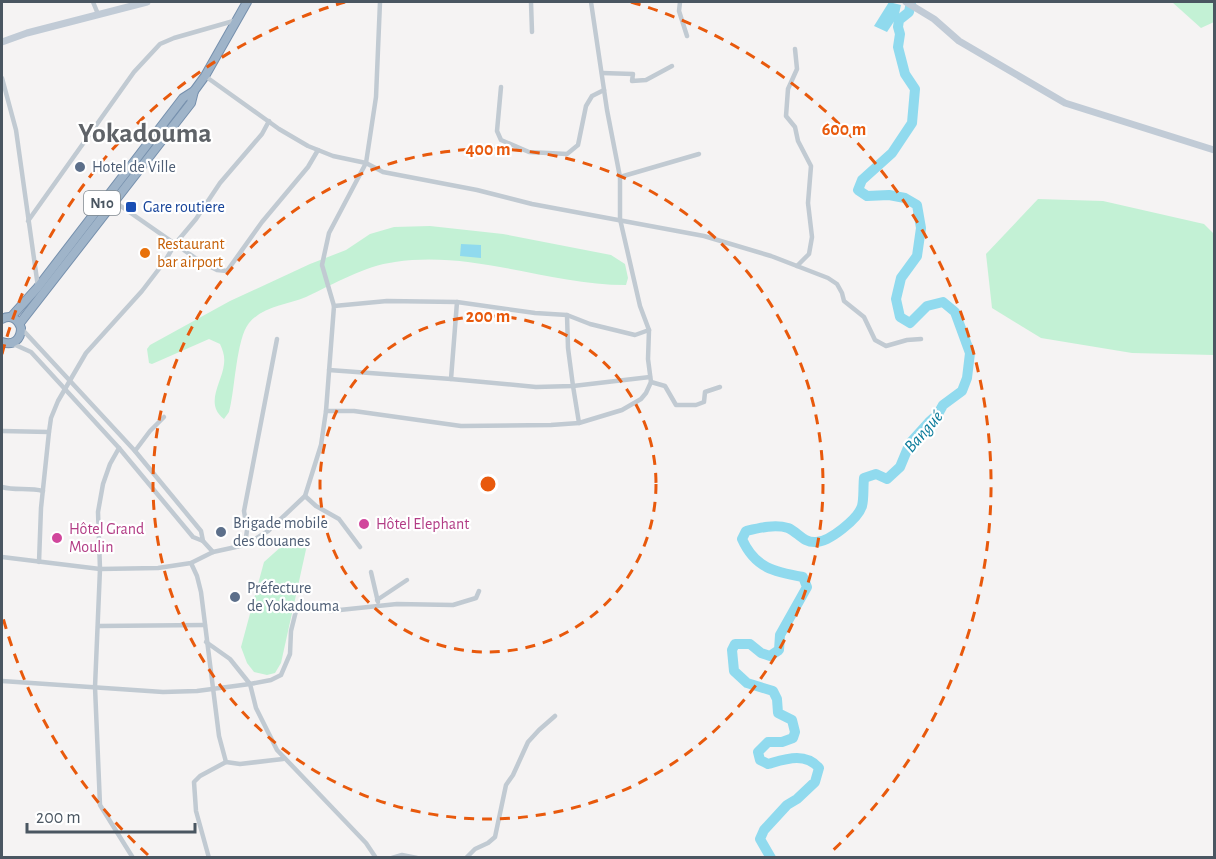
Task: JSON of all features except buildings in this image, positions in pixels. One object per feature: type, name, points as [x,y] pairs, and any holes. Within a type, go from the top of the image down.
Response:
[{"type":"highway","name":"N10","points":[[11,317],[38,287],[183,98],[194,91],[206,76],[247,2]]},
{"type":"highway","name":"N10","points":[[5,342],[19,338],[21,325],[191,103],[194,91]]},
{"type":"highway","points":[[2,319],[11,317],[21,325]]},
{"type":"highway","points":[[2,347],[5,342]]},
{"type":"main road","points":[[2,42],[27,33],[147,2]]},
{"type":"main road","points":[[906,2],[934,20],[959,41],[1065,104],[1215,150]]},
{"type":"street","points":[[93,2],[98,14]]},
{"type":"street","points":[[2,556],[100,569],[158,568],[191,563],[213,552],[245,545],[268,531],[304,496],[321,445],[326,411],[334,306],[322,265],[329,233],[338,212],[366,163],[376,87],[380,2]]},
{"type":"street","points":[[531,2],[532,32]]},
{"type":"street","points":[[326,411],[354,411],[469,426],[579,423],[622,410],[641,399],[650,380],[649,330],[640,306],[620,219],[620,177],[591,2]]},
{"type":"street","points":[[680,2],[678,11],[687,36]]},
{"type":"street","points":[[28,221],[134,72],[159,44],[237,20]]},
{"type":"street","points":[[795,50],[797,69],[788,89],[786,116],[795,128],[798,141],[811,166],[808,203],[812,237],[809,254],[797,266]]},
{"type":"street","points":[[602,73],[633,74],[632,81],[646,80],[672,66]]},
{"type":"street","points":[[206,76],[293,137],[333,156],[366,163],[383,172],[594,217],[620,219],[704,236],[828,278],[837,284],[843,293],[844,302],[864,317],[875,340],[886,346],[921,339]]},
{"type":"street","points":[[2,78],[16,130],[38,287]]},
{"type":"street","points":[[501,87],[497,131],[501,140],[530,152],[549,155],[567,154],[578,144],[586,106],[592,96],[604,90]]},
{"type":"street","points":[[39,562],[41,508],[51,418],[70,381],[86,353],[142,291],[220,183],[262,134],[269,121]]},
{"type":"street","points":[[115,202],[201,262],[217,270],[226,271],[262,222],[308,167],[318,150]]},
{"type":"street","points":[[620,177],[699,154]]},
{"type":"street","points":[[334,306],[387,301],[457,302],[567,315],[590,324],[635,335],[649,330]]},
{"type":"street","points":[[451,380],[457,302]]},
{"type":"street","points":[[567,315],[568,348],[579,423]]},
{"type":"street","points":[[21,325],[135,451],[201,531],[203,541]]},
{"type":"street","points":[[245,545],[247,530],[244,511],[277,339]]},
{"type":"street","points":[[5,342],[31,352],[119,448],[193,537],[203,541],[213,552]]},
{"type":"street","points":[[329,370],[536,387],[650,380],[665,386],[676,405],[696,405],[704,402],[705,392],[720,387]]},
{"type":"street","points":[[135,451],[164,417]]},
{"type":"street","points":[[2,431],[49,432]]},
{"type":"street","points":[[119,448],[103,484],[98,512],[99,626],[94,687],[100,805],[133,858]]},
{"type":"street","points":[[2,487],[31,488],[43,491]]},
{"type":"street","points":[[304,496],[339,519],[360,547]]},
{"type":"street","points":[[191,563],[201,592],[212,689],[219,736],[226,762]]},
{"type":"street","points":[[371,572],[378,603]]},
{"type":"street","points":[[378,603],[407,580]]},
{"type":"street","points":[[2,681],[163,692],[250,684],[271,680],[281,675],[290,654],[291,631],[297,611],[301,608],[330,611],[378,603],[453,605],[476,598],[479,591]]},
{"type":"street","points":[[99,626],[205,625]]},
{"type":"street","points":[[206,642],[230,659],[250,684],[256,708],[283,759],[335,810],[366,843],[376,858]]},
{"type":"street","points":[[466,858],[495,837],[506,785],[528,742],[555,716]]},
{"type":"street","points":[[209,858],[196,811],[194,782],[200,776],[226,762],[240,764],[283,759]]},
{"type":"street","points":[[392,858],[402,855],[417,858]]},
{"type":"green space","points":[[1172,2],[1214,2],[1214,22],[1201,28]]},
{"type":"green space","points":[[1038,199],[1103,201],[1204,224],[1214,234],[1214,355],[1132,353],[1041,338],[992,308],[986,254]]},
{"type":"green space","points":[[430,226],[503,234],[611,255],[625,264],[628,278],[626,285],[597,284],[453,261],[395,262],[372,267],[306,297],[268,309],[249,323],[241,341],[231,403],[224,419],[215,407],[216,393],[224,364],[224,354],[220,344],[209,339],[152,364],[149,363],[147,349],[150,345],[230,301],[346,250],[370,234],[394,227]]},
{"type":"green space","points":[[298,540],[307,545],[281,663],[275,673],[267,675],[254,672],[247,663],[241,647],[264,562],[283,545]]},
{"type":"water","points":[[889,2],[901,5],[899,14],[887,32],[874,26]]},
{"type":"water","points":[[461,244],[481,245],[481,258],[460,256]]},
{"type":"waterway","name":"Bangué","points":[[771,858],[760,839],[764,830],[787,805],[815,782],[819,768],[814,763],[801,758],[768,764],[760,760],[758,752],[768,742],[782,742],[793,738],[795,732],[792,720],[778,713],[777,699],[773,691],[747,683],[734,671],[732,650],[735,644],[750,644],[761,653],[770,656],[779,650],[780,635],[807,587],[803,577],[774,570],[759,562],[747,549],[742,539],[746,531],[772,526],[788,528],[811,542],[822,541],[835,534],[855,517],[862,506],[864,478],[876,474],[887,479],[900,467],[910,443],[938,414],[943,405],[962,391],[967,378],[970,353],[955,312],[943,302],[927,306],[910,323],[900,317],[896,299],[901,278],[917,256],[921,228],[917,205],[905,198],[889,195],[867,196],[858,190],[862,180],[892,153],[912,123],[915,89],[905,74],[898,47],[899,20],[909,12],[911,2]]},
{"type":"place","name":"Hotel de Ville","points":[[80,167]]},
{"type":"place","name":"Gare routiere","points":[[131,207]]},
{"type":"place","name":"Restaurant bar airport","points":[[145,253]]},
{"type":"place","name":"Hôtel Elephant","points":[[364,524]]},
{"type":"place","name":"Brigade mobile des douanes","points":[[221,532]]},
{"type":"place","name":"Hôtel Grand Moulin","points":[[57,538]]},
{"type":"place","name":"Préfecture de Yokadouma","points":[[235,597]]},
{"type":"district","name":"Yokadouma","points":[[145,134]]}]
